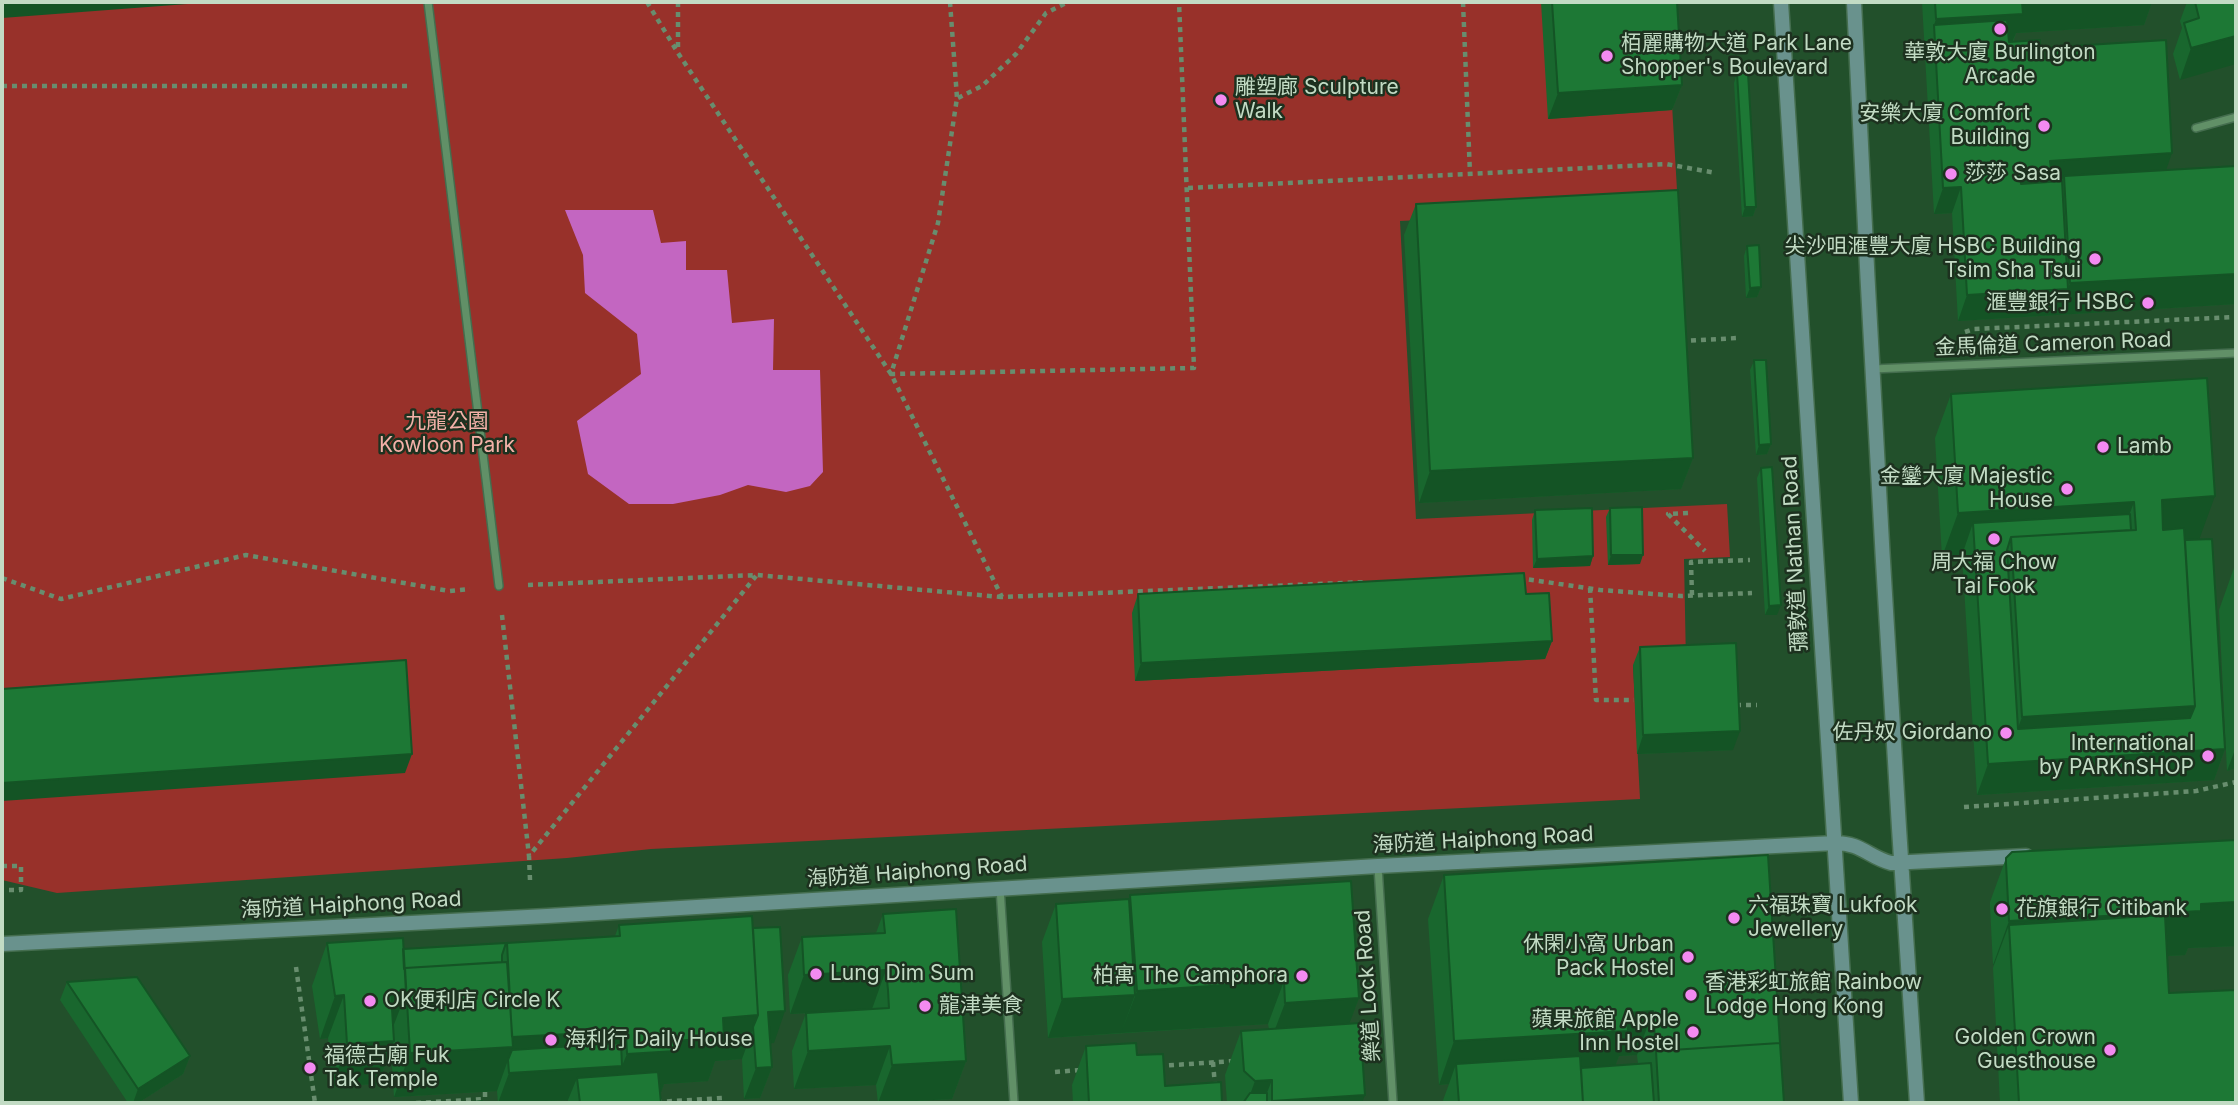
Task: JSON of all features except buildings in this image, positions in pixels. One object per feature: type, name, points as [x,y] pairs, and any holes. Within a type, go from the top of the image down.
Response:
[{"type":"main road","name":"彌敦道 Nathan Road","points":[[1781,2],[1851,1103]]},
{"type":"main road","points":[[1854,2],[1900,863],[1917,1103]]},
{"type":"main road","name":"海防道 Haiphong Road","points":[[2,944],[547,916],[1378,866],[1835,843],[1854,845],[1882,861],[1900,863]]},
{"type":"main road","points":[[1900,863],[2047,856]]},
{"type":"street","points":[[428,2],[499,586]]},
{"type":"street","points":[[2196,128],[2236,117]]},
{"type":"street","name":"金馬倫道 Cameron Road","points":[[1872,369],[2236,354]]},
{"type":"street","name":"樂道 Lock Road","points":[[1378,866],[1393,1103]]},
{"type":"street","points":[[1000,888],[1014,1103]]},
{"type":"path","points":[[649,2],[678,53],[891,374],[1002,597]]},
{"type":"path","points":[[678,2],[678,53]]},
{"type":"path","points":[[891,374],[937,223],[957,98],[950,2]]},
{"type":"path","points":[[957,98],[982,86],[1016,54],[1046,13],[1068,2]]},
{"type":"path","points":[[891,374],[1194,369],[1179,2]]},
{"type":"path","points":[[1463,2],[1470,174]]},
{"type":"path","points":[[2,86],[438,86]]},
{"type":"path","points":[[1188,188],[1666,164],[1716,173]]},
{"type":"path","points":[[1955,335],[1974,329],[2236,317]]},
{"type":"path","points":[[1673,341],[1738,338]]},
{"type":"path","points":[[1688,513],[1668,514],[1714,562]]},
{"type":"path","points":[[2,578],[61,599],[246,555],[449,591],[499,586],[757,575],[1002,597],[1370,582]]},
{"type":"path","points":[[1692,595],[1691,562],[1750,560]]},
{"type":"path","points":[[529,856],[757,575]]},
{"type":"path","points":[[1518,578],[1681,596],[1752,593]]},
{"type":"path","points":[[499,586],[530,880]]},
{"type":"path","points":[[1590,588],[1596,700],[1634,700]]},
{"type":"path","points":[[1731,704],[1757,705]]},
{"type":"path","points":[[1964,807],[2196,791],[2236,782]]},
{"type":"path","points":[[2,866],[20,866],[21,890],[2,890]]},
{"type":"path","points":[[296,967],[315,1103]]},
{"type":"path","points":[[1147,1066],[1239,1061]]},
{"type":"path","points":[[1213,1062],[1215,1090]]},
{"type":"path","points":[[1055,1072],[1082,1070]]},
{"type":"path","points":[[416,1103],[485,1101],[485,1091]]},
{"type":"path","points":[[656,1102],[723,1098]]},
{"type":"green space","name":"九龍公園 Kowloon Park","points":[[2,2],[1666,2],[1678,207],[1400,221],[1416,519],[1727,504],[1730,557],[1684,559],[1686,663],[1633,665],[1640,799],[651,849],[567,858],[57,893],[2,880]]},
{"type":"shaded area","points":[[565,210],[653,210],[661,243],[686,241],[686,270],[727,270],[732,323],[774,319],[773,370],[820,370],[823,472],[810,486],[786,492],[748,485],[720,495],[673,504],[629,504],[588,474],[577,421],[641,374],[637,334],[585,293],[583,255]]},
{"type":"place","name":"華敦大廈 Burlington Arcade","points":[[2000,29]]},
{"type":"place","name":"栢麗購物大道 Park Lane Shopper's Boulevard","points":[[1607,56]]},
{"type":"place","name":"雕塑廊 Sculpture Walk","points":[[1221,100]]},
{"type":"place","name":"安樂大廈 Comfort Building","points":[[2044,126]]},
{"type":"place","name":"莎莎 Sasa","points":[[1951,174]]},
{"type":"place","name":"尖沙咀滙豐大廈 HSBC Building Tsim Sha Tsui","points":[[2095,259]]},
{"type":"place","name":"滙豐銀行 HSBC","points":[[2148,303]]},
{"type":"place","name":"Lamb","points":[[2103,447]]},
{"type":"place","name":"金鑾大廈 Majestic House","points":[[2067,489]]},
{"type":"place","name":"周大福 Chow Tai Fook","points":[[1994,539]]},
{"type":"place","name":"佐丹奴 Giordano","points":[[2006,733]]},
{"type":"place","name":"International by PARKnSHOP","points":[[2208,756]]},
{"type":"place","name":"花旗銀行 Citibank","points":[[2002,909]]},
{"type":"place","name":"六福珠寶 Lukfook Jewellery","points":[[1734,918]]},
{"type":"place","name":"休閑小窩 Urban Pack Hostel","points":[[1688,957]]},
{"type":"place","name":"Lung Dim Sum","points":[[816,974]]},
{"type":"place","name":"柏寓 The Camphora","points":[[1302,976]]},
{"type":"place","name":"香港彩虹旅館 Rainbow Lodge Hong Kong","points":[[1691,995]]},
{"type":"place","name":"OK便利店 Circle K","points":[[370,1001]]},
{"type":"place","name":"龍津美食","points":[[925,1006]]},
{"type":"place","name":"蘋果旅館 Apple Inn Hostel","points":[[1693,1032]]},
{"type":"place","name":"海利行 Daily House","points":[[551,1040]]},
{"type":"place","name":"Golden Crown Guesthouse","points":[[2110,1050]]},
{"type":"place","name":"福德古廟 Fuk Tak Temple","points":[[310,1068]]}]
